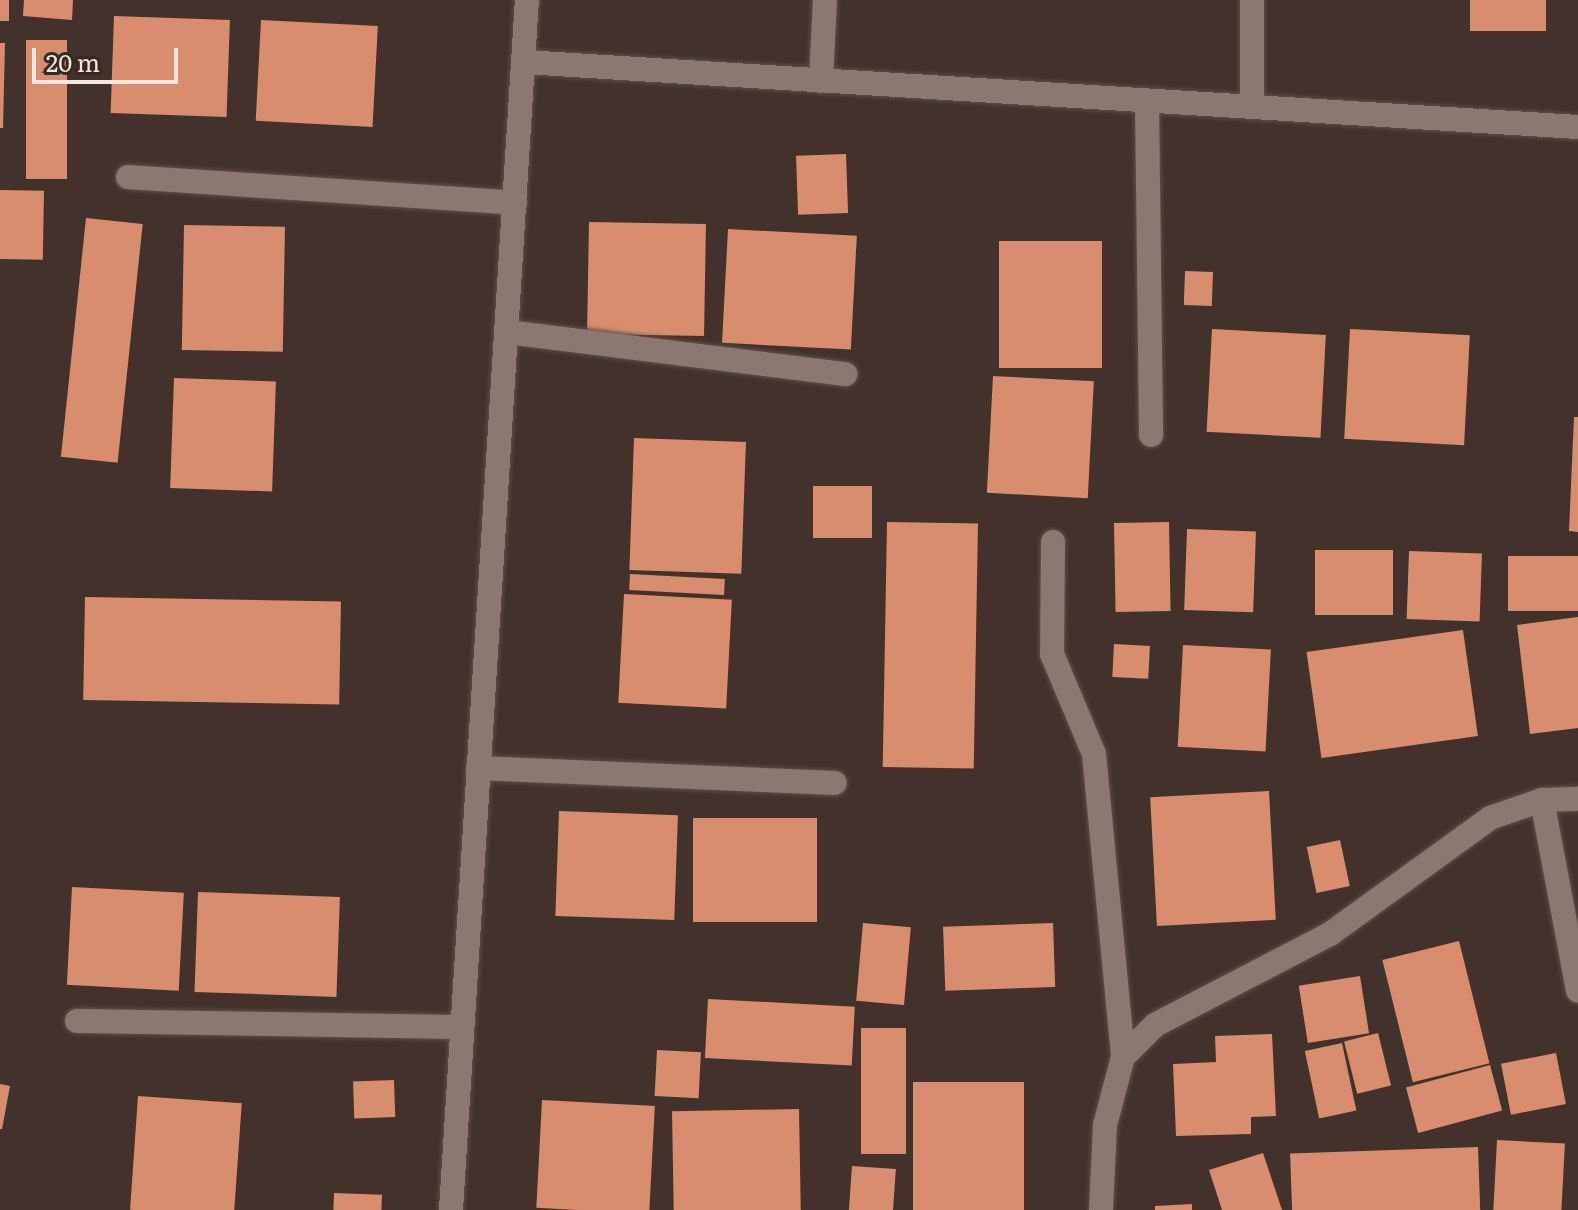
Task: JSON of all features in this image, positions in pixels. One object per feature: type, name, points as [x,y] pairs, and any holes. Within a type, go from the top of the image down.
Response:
[{"type":"street","points":[[451,1210],[527,0]]},
{"type":"street","points":[[821,81],[825,0]]},
{"type":"street","points":[[1252,0],[1252,107]]},
{"type":"street","points":[[524,62],[1578,127]]},
{"type":"street","points":[[1147,101],[1151,435]]},
{"type":"street","points":[[128,177],[515,203]]},
{"type":"street","points":[[507,332],[845,374]]},
{"type":"street","points":[[1053,542],[1052,654],[1094,754],[1123,1057],[1105,1125],[1101,1210]]},
{"type":"street","points":[[478,768],[835,783]]},
{"type":"street","points":[[1123,1057],[1155,1025],[1330,934],[1490,818],[1542,800],[1578,799]]},
{"type":"street","points":[[1542,800],[1578,991]]},
{"type":"street","points":[[77,1021],[462,1027]]},
{"type":"building","points":[[0,0],[9,0],[9,21],[0,21]]},
{"type":"building","points":[[24,0],[73,0],[72,20],[23,16]]},
{"type":"building","points":[[1470,0],[1546,0],[1546,31],[1470,31]]},
{"type":"building","points":[[114,16],[230,20],[227,117],[111,113]]},
{"type":"building","points":[[261,20],[378,26],[373,127],[256,121]]},
{"type":"building","points":[[26,40],[67,40],[67,179],[26,179]]},
{"type":"building","points":[[0,43],[5,43],[3,128],[0,128]]},
{"type":"building","points":[[846,154],[848,213],[798,215],[796,156]]},
{"type":"building","points":[[0,190],[44,191],[43,260],[0,259]]},
{"type":"building","points":[[86,218],[143,224],[118,463],[61,457]]},
{"type":"building","points":[[589,222],[706,224],[704,336],[587,334]]},
{"type":"building","points":[[184,225],[285,227],[283,352],[182,350]]},
{"type":"building","points":[[728,229],[857,236],[851,350],[722,343]]},
{"type":"building","points":[[999,241],[1102,241],[1102,368],[999,368]]},
{"type":"building","points":[[1185,271],[1213,272],[1212,306],[1184,305]]},
{"type":"building","points":[[1212,329],[1326,335],[1320,438],[1207,432]]},
{"type":"building","points":[[1350,329],[1470,335],[1464,445],[1344,439]]},
{"type":"building","points":[[993,376],[1094,381],[1088,498],[987,493]]},
{"type":"building","points":[[174,378],[276,382],[272,491],[170,488]]},
{"type":"building","points":[[1574,417],[1578,417],[1578,532],[1569,531]]},
{"type":"building","points":[[634,438],[746,442],[741,574],[629,570]]},
{"type":"building","points":[[813,486],[872,486],[872,538],[813,538]]},
{"type":"building","points":[[887,522],[978,524],[974,769],[883,767]]},
{"type":"building","points":[[1169,522],[1171,611],[1116,612],[1114,523]]},
{"type":"building","points":[[1187,529],[1256,531],[1253,612],[1184,610]]},
{"type":"building","points":[[1315,550],[1393,550],[1393,615],[1315,615]]},
{"type":"building","points":[[1409,551],[1482,554],[1480,622],[1407,619]]},
{"type":"building","points":[[1508,556],[1578,556],[1578,611],[1508,611]]},
{"type":"building","points":[[630,574],[725,579],[724,595],[629,590]]},
{"type":"building","points":[[624,594],[732,600],[726,709],[618,703]]},
{"type":"building","points":[[85,597],[341,601],[339,704],[83,700]]},
{"type":"building","points":[[1578,617],[1578,728],[1530,734],[1517,625]]},
{"type":"building","points":[[1463,630],[1478,736],[1321,758],[1307,652]]},
{"type":"building","points":[[1114,644],[1150,646],[1148,679],[1112,677]]},
{"type":"building","points":[[1183,645],[1271,650],[1266,751],[1178,747]]},
{"type":"building","points":[[1269,791],[1276,920],[1157,926],[1150,797]]},
{"type":"building","points":[[559,811],[678,815],[674,920],[555,916]]},
{"type":"building","points":[[693,818],[817,818],[817,922],[693,922]]},
{"type":"building","points":[[1340,840],[1350,886],[1317,893],[1307,847]]},
{"type":"building","points":[[72,887],[184,893],[179,991],[67,985]]},
{"type":"building","points":[[198,892],[340,897],[336,997],[195,992]]},
{"type":"building","points":[[863,923],[911,927],[904,1005],[856,1001]]},
{"type":"building","points":[[1053,923],[1055,987],[945,991],[943,927]]},
{"type":"building","points":[[1459,941],[1489,1063],[1413,1082],[1382,960]]},
{"type":"building","points":[[1360,976],[1369,1033],[1308,1043],[1299,986]]},
{"type":"building","points":[[708,999],[855,1007],[852,1066],[705,1058]]},
{"type":"building","points":[[861,1028],[906,1028],[906,1154],[861,1154]]},
{"type":"building","points":[[1378,1033],[1391,1085],[1357,1094],[1344,1041]]},
{"type":"building","points":[[1272,1034],[1276,1116],[1251,1117],[1251,1134],[1176,1136],[1173,1064],[1216,1062],[1215,1036]]},
{"type":"building","points":[[1342,1043],[1356,1110],[1319,1118],[1305,1051]]},
{"type":"building","points":[[657,1050],[701,1052],[699,1098],[655,1096]]},
{"type":"building","points":[[1556,1053],[1566,1104],[1511,1115],[1501,1064]]},
{"type":"building","points":[[1490,1065],[1502,1110],[1418,1133],[1406,1088]]},
{"type":"building","points":[[394,1080],[395,1117],[354,1118],[353,1081]]},
{"type":"building","points":[[913,1082],[1024,1082],[1024,1210],[913,1210]]},
{"type":"building","points":[[0,1084],[10,1086],[2,1129],[0,1129]]},
{"type":"building","points":[[138,1096],[242,1103],[234,1210],[130,1210]]},
{"type":"building","points":[[542,1100],[655,1106],[649,1210],[536,1208]]},
{"type":"building","points":[[799,1109],[801,1210],[674,1210],[672,1111]]},
{"type":"building","points":[[1497,1140],[1565,1144],[1561,1210],[1493,1210]]},
{"type":"building","points":[[1478,1147],[1480,1210],[1292,1210],[1290,1154]]},
{"type":"building","points":[[1263,1153],[1282,1210],[1222,1210],[1209,1170]]},
{"type":"building","points":[[852,1166],[896,1169],[893,1210],[849,1210]]},
{"type":"building","points":[[334,1193],[382,1195],[381,1210],[333,1210]]},
{"type":"building","points":[[1192,1204],[1192,1210],[1155,1210],[1155,1206]]}]
